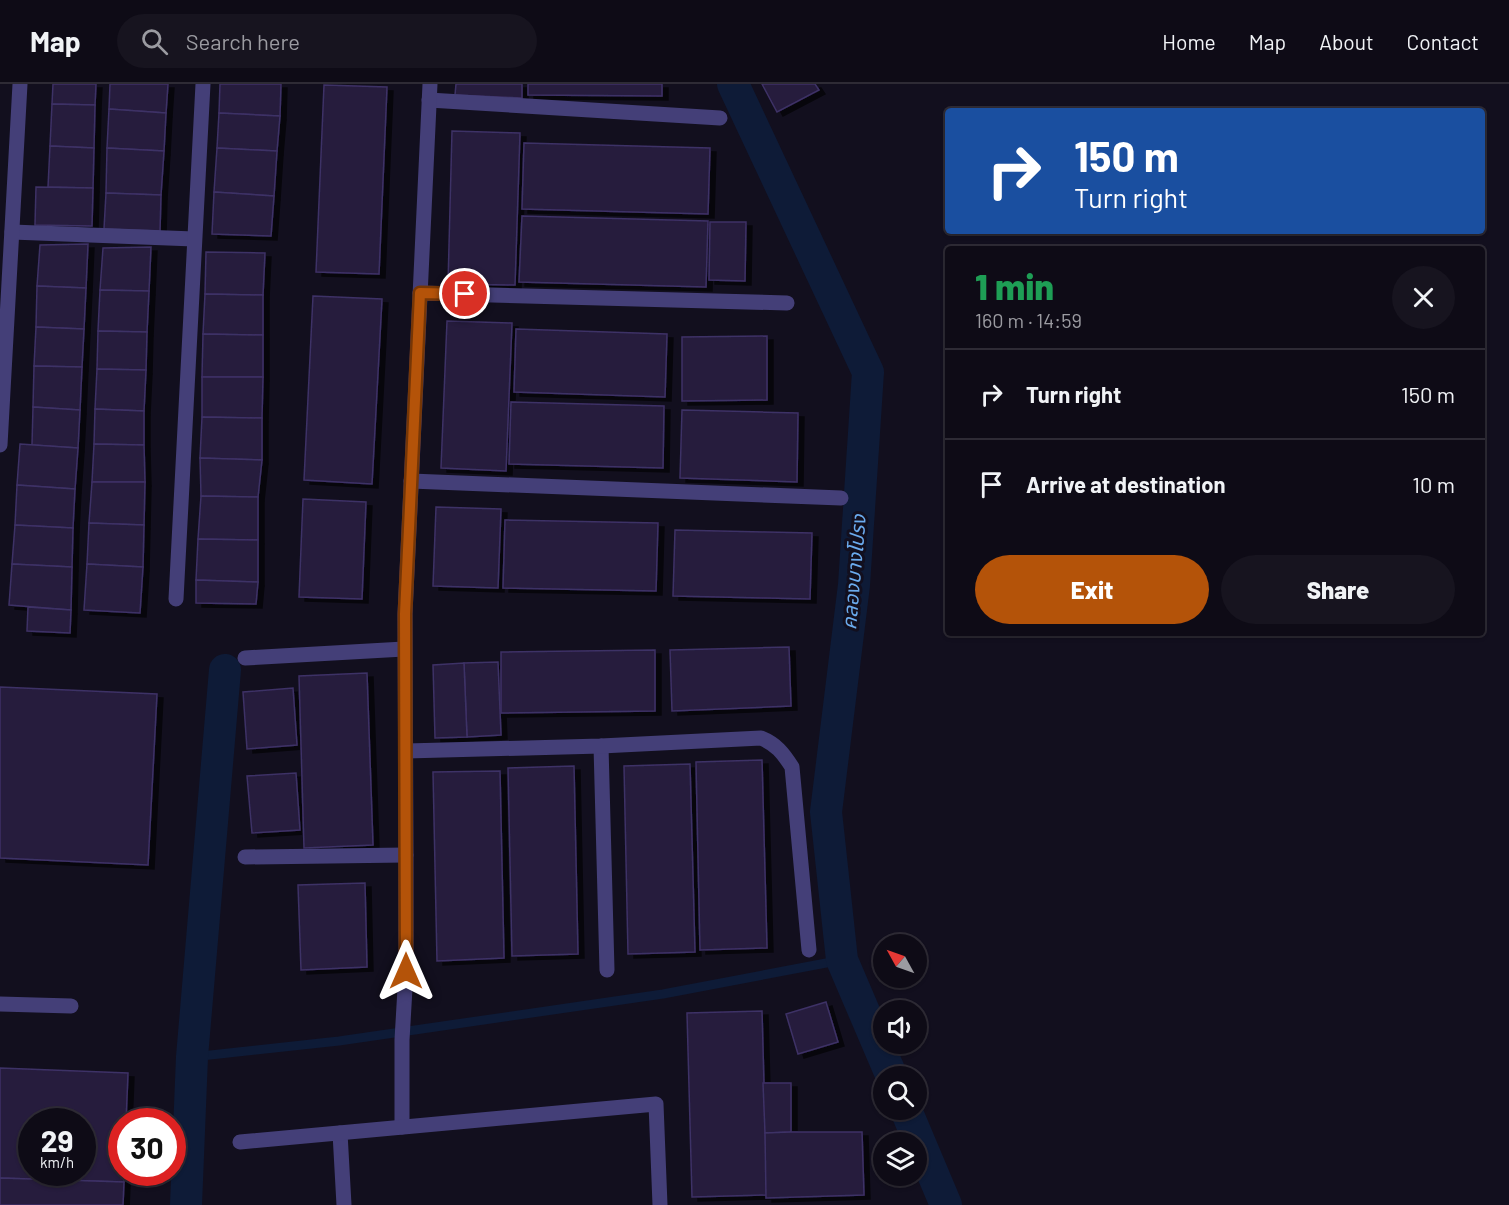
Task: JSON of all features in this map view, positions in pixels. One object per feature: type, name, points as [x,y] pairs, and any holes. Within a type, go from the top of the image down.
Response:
[{"type":"street","points":[[0,445],[2,358],[20,84]]},
{"type":"street","points":[[176,599],[202,84]]},
{"type":"street","points":[[402,1127],[402,1040],[406,971],[405,649],[430,84]]},
{"type":"street","points":[[429,100],[720,118]]},
{"type":"street","points":[[12,232],[194,239]]},
{"type":"street","points":[[420,293],[787,303]]},
{"type":"street","points":[[411,482],[841,498]]},
{"type":"street","points":[[245,658],[405,649]]},
{"type":"street","points":[[406,751],[601,746],[761,738],[780,749],[792,767],[808,950]]},
{"type":"street","points":[[601,746],[607,970]]},
{"type":"street","points":[[245,857],[406,855]]},
{"type":"street","points":[[0,1004],[71,1006]]},
{"type":"street","points":[[240,1142],[656,1104],[660,1205]]},
{"type":"street","points":[[340,1133],[344,1205]]},
{"type":"building","points":[[53,84],[96,84],[95,105],[52,104]]},
{"type":"building","points":[[110,84],[168,84],[166,113],[109,109]]},
{"type":"building","points":[[220,84],[281,84],[280,116],[219,113]]},
{"type":"building","points":[[456,84],[522,84],[522,98],[455,95]]},
{"type":"building","points":[[528,84],[662,84],[662,96],[528,95]]},
{"type":"building","points":[[762,84],[815,84],[819,90],[777,112]]},
{"type":"building","points":[[324,85],[387,87],[379,274],[316,272]]},
{"type":"building","points":[[52,104],[95,105],[94,148],[50,146]]},
{"type":"building","points":[[109,109],[166,113],[164,151],[107,148]]},
{"type":"building","points":[[219,113],[280,116],[277,151],[217,148]]},
{"type":"building","points":[[452,131],[520,133],[515,285],[448,284]]},
{"type":"building","points":[[524,143],[710,148],[708,214],[522,209]]},
{"type":"building","points":[[50,146],[94,148],[93,188],[48,187]]},
{"type":"building","points":[[107,148],[164,151],[161,195],[106,193]]},
{"type":"building","points":[[217,148],[277,151],[274,196],[214,192]]},
{"type":"building","points":[[36,187],[93,188],[92,226],[35,225]]},
{"type":"building","points":[[214,192],[274,196],[271,236],[212,234]]},
{"type":"building","points":[[106,193],[161,195],[160,231],[104,229]]},
{"type":"building","points":[[522,216],[708,221],[706,287],[519,282]]},
{"type":"building","points":[[710,222],[746,222],[745,281],[709,280]]},
{"type":"building","points":[[88,244],[86,288],[37,286],[40,245]]},
{"type":"building","points":[[151,247],[149,291],[100,290],[103,248]]},
{"type":"building","points":[[206,252],[265,253],[263,295],[205,294]]},
{"type":"building","points":[[37,286],[86,288],[84,329],[36,327]]},
{"type":"building","points":[[100,290],[149,291],[147,332],[98,331]]},
{"type":"building","points":[[205,294],[263,295],[263,335],[203,334]]},
{"type":"building","points":[[313,296],[382,299],[372,484],[304,480]]},
{"type":"building","points":[[447,321],[512,323],[506,471],[441,468]]},
{"type":"building","points":[[36,327],[84,329],[82,367],[34,366]]},
{"type":"building","points":[[516,329],[667,334],[665,397],[514,392]]},
{"type":"building","points":[[98,331],[147,332],[146,370],[97,369]]},
{"type":"building","points":[[203,334],[263,335],[263,377],[202,377]]},
{"type":"building","points":[[767,336],[767,400],[682,401],[682,337]]},
{"type":"building","points":[[34,366],[82,367],[80,410],[33,407]]},
{"type":"building","points":[[97,369],[146,370],[144,411],[95,409]]},
{"type":"building","points":[[202,377],[263,377],[262,418],[202,417]]},
{"type":"building","points":[[511,402],[664,406],[663,468],[509,464]]},
{"type":"building","points":[[33,407],[80,410],[78,448],[32,445]]},
{"type":"building","points":[[95,409],[144,411],[144,445],[94,444]]},
{"type":"building","points":[[682,410],[798,413],[797,482],[680,478]]},
{"type":"building","points":[[202,417],[262,418],[262,460],[200,458]]},
{"type":"building","points":[[20,444],[78,448],[75,489],[17,485]]},
{"type":"building","points":[[94,444],[144,445],[145,482],[92,482]]},
{"type":"building","points":[[200,458],[262,460],[258,497],[201,496]]},
{"type":"building","points":[[92,482],[145,482],[144,525],[89,523]]},
{"type":"building","points":[[17,485],[75,489],[73,528],[15,525]]},
{"type":"building","points":[[201,496],[258,497],[258,540],[198,539]]},
{"type":"building","points":[[303,499],[366,502],[362,599],[299,597]]},
{"type":"building","points":[[436,507],[501,509],[498,588],[433,586]]},
{"type":"building","points":[[505,520],[658,523],[656,591],[503,588]]},
{"type":"building","points":[[89,523],[144,525],[143,567],[87,564]]},
{"type":"building","points":[[15,525],[73,528],[72,567],[12,564]]},
{"type":"building","points":[[675,530],[812,533],[810,599],[673,596]]},
{"type":"building","points":[[198,539],[258,540],[258,582],[196,580]]},
{"type":"building","points":[[12,564],[72,567],[71,610],[9,605]]},
{"type":"building","points":[[87,564],[143,567],[140,613],[84,610]]},
{"type":"building","points":[[196,580],[258,582],[256,604],[196,603]]},
{"type":"building","points":[[28,607],[71,610],[70,633],[27,631]]},
{"type":"building","points":[[789,647],[791,706],[672,711],[670,650]]},
{"type":"building","points":[[655,650],[655,711],[501,713],[501,652]]},
{"type":"building","points":[[498,662],[501,735],[467,737],[464,663]]},
{"type":"building","points":[[464,663],[467,737],[435,738],[433,665]]},
{"type":"building","points":[[367,673],[373,845],[304,848],[299,676]]},
{"type":"building","points":[[0,687],[157,694],[148,865],[0,858]]},
{"type":"building","points":[[293,688],[297,745],[247,749],[243,692]]},
{"type":"building","points":[[762,760],[767,948],[700,950],[696,762]]},
{"type":"building","points":[[690,764],[695,952],[628,954],[624,766]]},
{"type":"building","points":[[574,766],[578,954],[512,956],[508,768]]},
{"type":"building","points":[[500,771],[504,958],[437,961],[433,772]]},
{"type":"building","points":[[296,773],[300,830],[252,833],[247,776]]},
{"type":"building","points":[[365,883],[367,967],[301,970],[298,885]]},
{"type":"building","points":[[826,1002],[838,1042],[798,1054],[786,1014]]},
{"type":"building","points":[[762,1011],[767,1195],[692,1197],[687,1013]]},
{"type":"building","points":[[0,1068],[128,1073],[127,1108],[108,1108],[108,1181],[96,1181],[96,1108],[18,1108],[18,1179],[0,1178]]},
{"type":"building","points":[[763,1083],[791,1083],[791,1132],[765,1133]]},
{"type":"building","points":[[862,1132],[864,1195],[766,1198],[765,1133]]},
{"type":"building","points":[[0,1178],[18,1179],[18,1186],[96,1186],[96,1181],[108,1181],[108,1186],[124,1186],[123,1205],[0,1205]]},
{"type":"waterway","name":"คลองบางโปรง","points":[[733,84],[868,372],[854,585],[826,812],[842,960],[887,1066]]},
{"type":"waterway","points":[[186,1205],[192,1057],[225,670]]},
{"type":"waterway","points":[[192,1057],[339,1041],[663,994],[842,960]]},
{"type":"waterway","name":"คลองบางโปรง","points":[[910,1120],[946,1205]]},
{"type":"route","points":[[406,971],[405,614],[420,293],[465,294]]}]
